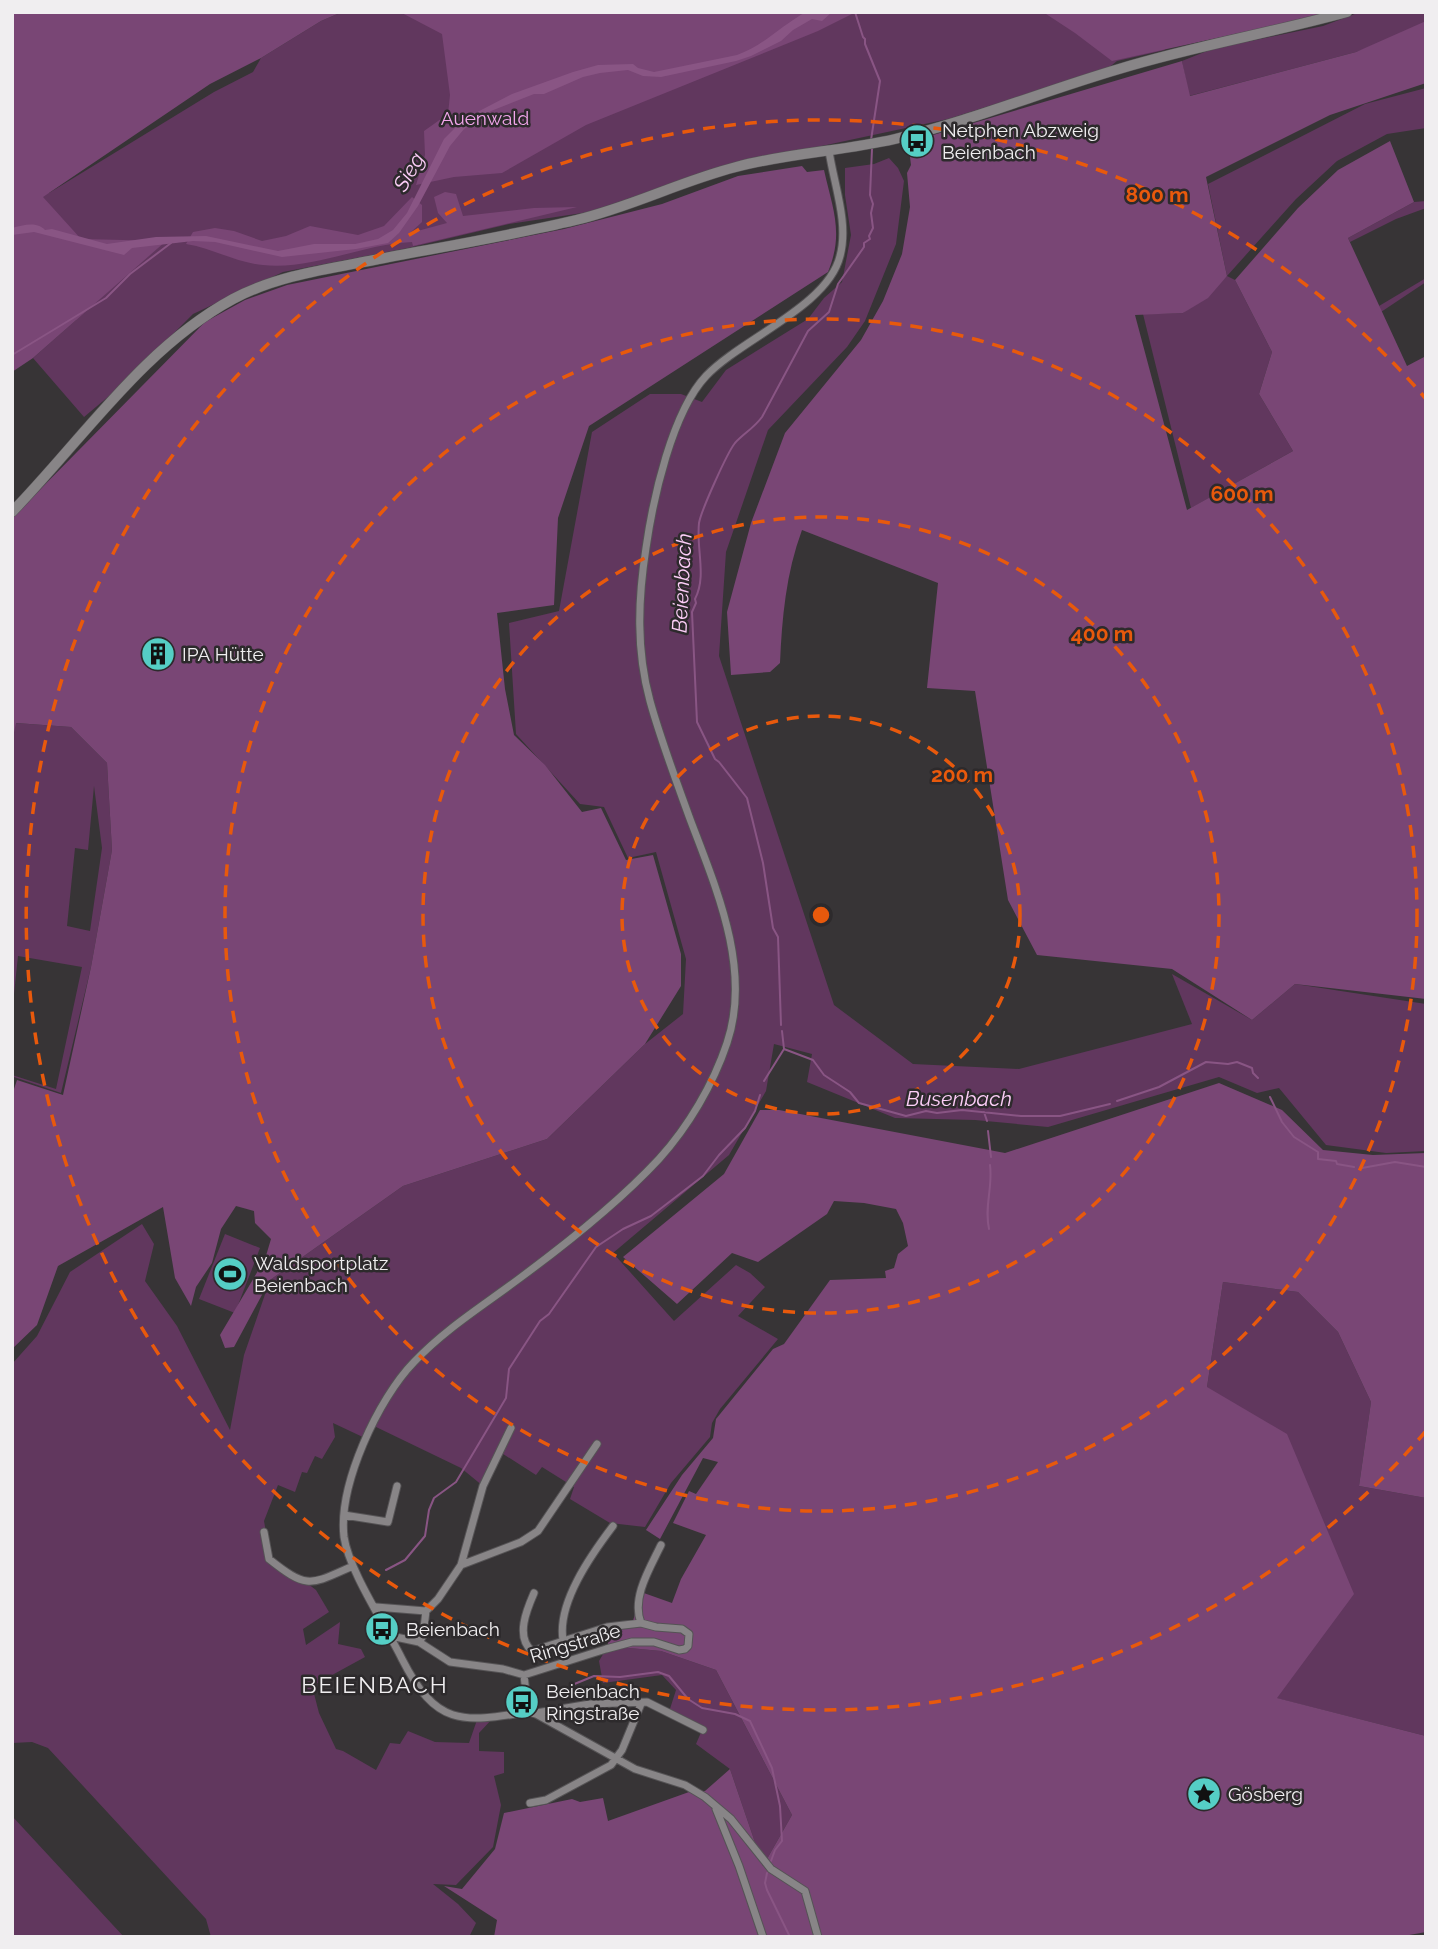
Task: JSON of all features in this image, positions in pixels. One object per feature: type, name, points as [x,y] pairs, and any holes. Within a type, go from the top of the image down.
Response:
[{"type":"main road","points":[[12,512],[160,352],[189,327],[238,296],[269,284],[304,274],[601,214],[741,165],[891,140],[974,118],[1117,69],[1347,12]]},
{"type":"street","points":[[703,1730],[653,1704],[590,1704],[477,1720],[449,1714],[438,1708],[419,1687],[353,1566],[345,1545],[344,1515],[350,1483],[362,1451],[383,1407],[415,1360],[539,1264],[660,1157],[699,1104],[730,1035],[735,992],[729,935],[668,761],[649,698],[639,637],[642,581],[649,528],[663,468],[683,412],[698,385],[724,359],[806,302],[830,278],[837,266],[843,225],[829,151]]},
{"type":"street","points":[[419,1642],[423,1636],[426,1611],[438,1599],[461,1565],[483,1486],[510,1428]]},
{"type":"street","points":[[461,1565],[521,1542],[538,1531],[597,1444]]},
{"type":"street","points":[[344,1515],[388,1522],[397,1486]]},
{"type":"street","points":[[563,1640],[562,1625],[576,1587],[587,1562],[612,1526]]},
{"type":"street","points":[[264,1532],[269,1559],[303,1581],[315,1582],[353,1566]]},
{"type":"street","points":[[642,1623],[638,1614],[638,1603],[661,1545]]},
{"type":"street","name":"Ringstraße","points":[[391,1636],[419,1642],[450,1662],[524,1675],[632,1642],[654,1642],[679,1650],[688,1646],[689,1634],[685,1630],[642,1623],[607,1627],[535,1651],[528,1649],[523,1629],[534,1593]]},
{"type":"street","points":[[376,1607],[426,1611]]},
{"type":"street","name":"Ringstraße","points":[[524,1675],[532,1713]]},
{"type":"street","points":[[530,1802],[546,1800],[603,1770],[617,1758],[641,1704]]},
{"type":"street","points":[[532,1713],[635,1769],[685,1785],[705,1797],[731,1819],[771,1869],[805,1891],[818,1937]]},
{"type":"street","points":[[716,1808],[763,1937]]},
{"type":"green space","points":[[12,12],[342,12],[321,21],[261,58],[210,84],[43,197],[81,239],[166,241],[33,358],[12,372]]},
{"type":"green space","name":"Auenwald","points":[[342,12],[1295,12],[1244,32],[1221,32],[1161,45],[1165,50],[1117,61],[1107,69],[948,119],[742,163],[589,212],[509,224],[408,248],[283,272],[193,314],[121,386],[84,417],[33,358],[76,320],[12,189],[49,193],[214,92],[253,72],[261,58],[321,21]]},
{"type":"green space","points":[[400,12],[856,12],[818,31],[586,125],[502,173],[454,177],[416,185],[425,155],[424,131],[448,114],[450,95],[442,34]]},
{"type":"green space","points":[[1043,12],[1336,12],[1112,61]]},
{"type":"green space","points":[[1360,12],[1426,12],[1426,28],[1356,52],[1189,96],[1182,61],[1212,49],[1323,26]]},
{"type":"green space","points":[[1426,21],[1426,83],[1330,115],[1206,177],[1227,276],[1208,298],[1183,313],[1135,315],[1187,510],[1293,451],[1259,394],[1272,352],[1235,280],[1298,208],[1338,170],[1390,141],[1414,202],[1348,238],[1407,366],[1426,356],[1426,999],[1295,984],[1252,1020],[1172,969],[1037,955],[1008,900],[975,691],[927,688],[938,583],[802,530],[786,596],[780,663],[770,672],[731,675],[727,612],[751,523],[785,433],[861,340],[883,301],[902,254],[910,207],[907,173],[911,165],[909,149],[913,141],[1182,61],[1190,96],[1356,52]]},
{"type":"green space","points":[[1426,88],[1426,128],[1387,134],[1337,161],[1296,199],[1227,276],[1208,184],[1365,104]]},
{"type":"green space","points":[[889,158],[904,181],[896,244],[865,321],[847,347],[768,430],[726,552],[719,656],[834,1005],[913,1064],[1019,1069],[1192,1024],[1172,974],[1252,1020],[1295,984],[1426,1004],[1426,1151],[1386,1153],[1326,1145],[1279,1088],[1257,1093],[1219,1077],[1048,1127],[975,1120],[895,1118],[807,1082],[812,1054],[774,1044],[766,1091],[729,1155],[613,1253],[674,1321],[736,1265],[765,1287],[738,1316],[778,1339],[720,1409],[712,1423],[710,1437],[671,1483],[645,1527],[610,1523],[570,1499],[574,1487],[542,1467],[536,1475],[500,1452],[483,1486],[461,1468],[374,1426],[367,1439],[333,1423],[335,1437],[322,1459],[315,1456],[307,1473],[302,1472],[295,1492],[278,1485],[264,1521],[270,1555],[316,1590],[329,1612],[303,1629],[306,1645],[340,1622],[338,1644],[361,1649],[365,1657],[312,1686],[319,1713],[336,1749],[376,1770],[390,1743],[400,1744],[408,1731],[435,1742],[469,1743],[477,1720],[493,1718],[479,1733],[479,1751],[504,1752],[504,1773],[494,1776],[501,1805],[493,1847],[456,1885],[433,1884],[476,1923],[469,1937],[211,1937],[206,1919],[48,1748],[32,1742],[12,1743],[12,1364],[37,1336],[70,1272],[142,1224],[154,1244],[145,1281],[177,1326],[230,1430],[244,1355],[270,1280],[403,1186],[547,1139],[645,1044],[683,1014],[686,959],[656,852],[628,858],[604,807],[580,804],[516,734],[509,623],[559,611],[592,432],[650,394],[681,394],[702,402],[726,370],[808,319],[824,298],[842,282],[851,235],[845,195],[845,168],[874,164]]},
{"type":"green space","points":[[802,166],[807,172],[824,170],[836,233],[828,272],[589,426],[558,518],[554,605],[497,613],[505,689],[514,735],[545,765],[582,812],[601,808],[626,860],[653,855],[681,954],[681,986],[645,1044],[547,1139],[403,1186],[270,1280],[234,1347],[225,1348],[220,1335],[265,1259],[271,1239],[255,1223],[254,1211],[236,1206],[221,1229],[212,1263],[196,1287],[191,1306],[175,1278],[163,1207],[58,1266],[37,1325],[12,1349],[12,1095],[17,1080],[63,1095],[91,967],[112,850],[107,763],[71,727],[16,723],[12,742],[12,518],[205,322],[245,300],[287,285],[564,229],[662,204],[738,176]]},
{"type":"green space","points":[[445,192],[456,194],[463,216],[534,208],[577,207],[413,246],[412,242],[393,244],[282,266],[253,264],[186,244],[193,232],[215,228],[234,231],[262,241],[286,236],[310,226],[358,235],[384,226],[412,197],[422,205],[422,222],[410,233],[447,223],[438,213],[434,197]]},
{"type":"green space","points":[[1426,201],[1426,208],[1396,219],[1350,242],[1348,238],[1414,202]]},
{"type":"green space","points":[[1227,276],[1235,280],[1272,352],[1259,394],[1293,451],[1191,508],[1143,314],[1183,313]]},
{"type":"green space","points":[[1426,278],[1426,282],[1381,312],[1379,306]]},
{"type":"green space","points":[[15,723],[71,727],[107,763],[112,850],[91,967],[61,1093],[14,1077],[12,1080],[12,1075],[56,1089],[82,967],[18,956],[12,1013],[12,742]],"holes":[[[94,786],[102,848],[90,931],[67,926],[75,848],[88,850]]]},
{"type":"green space","points":[[1219,1083],[1282,1110],[1323,1150],[1373,1155],[1426,1153],[1426,1498],[1359,1486],[1371,1402],[1338,1332],[1298,1292],[1223,1282],[1207,1387],[1287,1434],[1354,1594],[1277,1698],[1426,1736],[1426,1932],[1398,1937],[494,1937],[497,1920],[444,1886],[462,1889],[495,1849],[504,1813],[572,1799],[580,1802],[603,1798],[608,1821],[689,1792],[705,1791],[730,1769],[763,1866],[792,1815],[716,1670],[661,1651],[608,1646],[607,1626],[633,1621],[641,1592],[672,1603],[681,1579],[706,1535],[673,1523],[689,1491],[696,1494],[718,1462],[703,1458],[660,1539],[646,1530],[682,1475],[713,1438],[716,1419],[773,1349],[784,1344],[830,1280],[886,1278],[885,1271],[894,1268],[898,1254],[908,1246],[903,1223],[896,1209],[834,1201],[827,1214],[758,1262],[732,1253],[677,1304],[623,1257],[724,1174],[760,1110],[779,1110],[1005,1153]]},
{"type":"green space","name":"Waldsportplatz Beienbach","points":[[225,1234],[260,1248],[235,1313],[199,1299]]},
{"type":"green space","points":[[1223,1282],[1298,1292],[1338,1332],[1371,1402],[1359,1486],[1426,1498],[1426,1736],[1276,1698],[1207,1387]]},
{"type":"green space","points":[[608,1646],[661,1651],[716,1670],[792,1815],[763,1866],[730,1769],[696,1744],[702,1730],[669,1712],[676,1690],[662,1675],[603,1683],[599,1661]]},
{"type":"green space","points":[[12,1816],[124,1937],[12,1937]]},
{"type":"shaded area","points":[[806,12],[832,12],[822,21],[812,19],[781,41],[736,61],[661,77],[643,76],[628,70],[600,73],[491,111],[464,129],[450,146],[418,206],[399,233],[388,243],[282,257],[215,242],[193,241],[132,248],[124,255],[34,232],[12,235],[12,228],[34,225],[107,244],[156,237],[206,236],[278,251],[314,244],[355,244],[378,239],[393,230],[407,213],[444,139],[464,119],[512,94],[598,65],[633,64],[654,72],[737,55]]},
{"type":"waterway","name":"Beienbach","points":[[855,12],[880,81],[871,140]]},
{"type":"waterway","name":"Beienbach","points":[[781,1025],[778,937],[773,928],[763,863],[747,798],[715,759],[697,722],[692,612],[701,572],[699,523],[731,449],[762,417],[808,331],[829,312],[838,284],[864,247],[864,243],[870,239],[873,228],[873,204],[870,195],[872,149]]},
{"type":"waterway","points":[[12,355],[106,298],[130,274],[171,243]]},
{"type":"waterway","name":"Beienbach","points":[[764,1081],[784,1049],[782,1031]]},
{"type":"waterway","name":"Busenbach","points":[[784,1049],[813,1060],[824,1075],[850,1092],[859,1103],[906,1116],[926,1111],[937,1113],[962,1110],[1021,1116],[1060,1116],[1110,1104]]},
{"type":"waterway","name":"Busenbach","points":[[1117,1101],[1159,1087],[1206,1062],[1237,1062],[1252,1068],[1258,1078]]},
{"type":"waterway","name":"Beienbach","points":[[386,1570],[405,1560],[425,1536],[434,1498],[456,1482],[506,1398],[509,1369],[540,1321],[549,1314],[596,1247],[623,1229],[651,1216],[703,1176],[745,1128],[760,1095]]},
{"type":"waterway","name":"Busenbach","points":[[1270,1097],[1282,1122],[1294,1137],[1318,1152],[1318,1159],[1354,1167]]},
{"type":"waterway","points":[[984,1112],[987,1121]]},
{"type":"waterway","points":[[988,1131],[991,1157]]},
{"type":"waterway","name":"Busenbach","points":[[1362,1168],[1395,1162],[1426,1167]]},
{"type":"waterway","points":[[989,1229],[987,1213],[990,1165]]},
{"type":"waterway","name":"Beienbach","points":[[572,1685],[594,1676],[620,1677],[658,1672],[669,1676],[688,1699],[702,1708],[735,1714],[750,1721],[772,1768],[780,1806],[782,1841],[771,1861]]},
{"type":"waterway","name":"Beienbach","points":[[767,1873],[767,1890],[790,1937]]},
{"type":"place","name":"Netphen Abzweig Beienbach","points":[[917,141]]},
{"type":"place","name":"IPA Hütte","points":[[158,654]]},
{"type":"place","name":"Waldsportplatz Beienbach","points":[[230,1274]]},
{"type":"place","name":"Beienbach","points":[[382,1629]]},
{"type":"place","name":"Beienbach Ringstraße","points":[[522,1702]]},
{"type":"place","name":"Gösberg","points":[[1204,1794]]},
{"type":"district","name":"BEIENBACH","points":[[375,1685]]},
{"type":"water label","name":"Sieg","points":[[409,172]]}]
